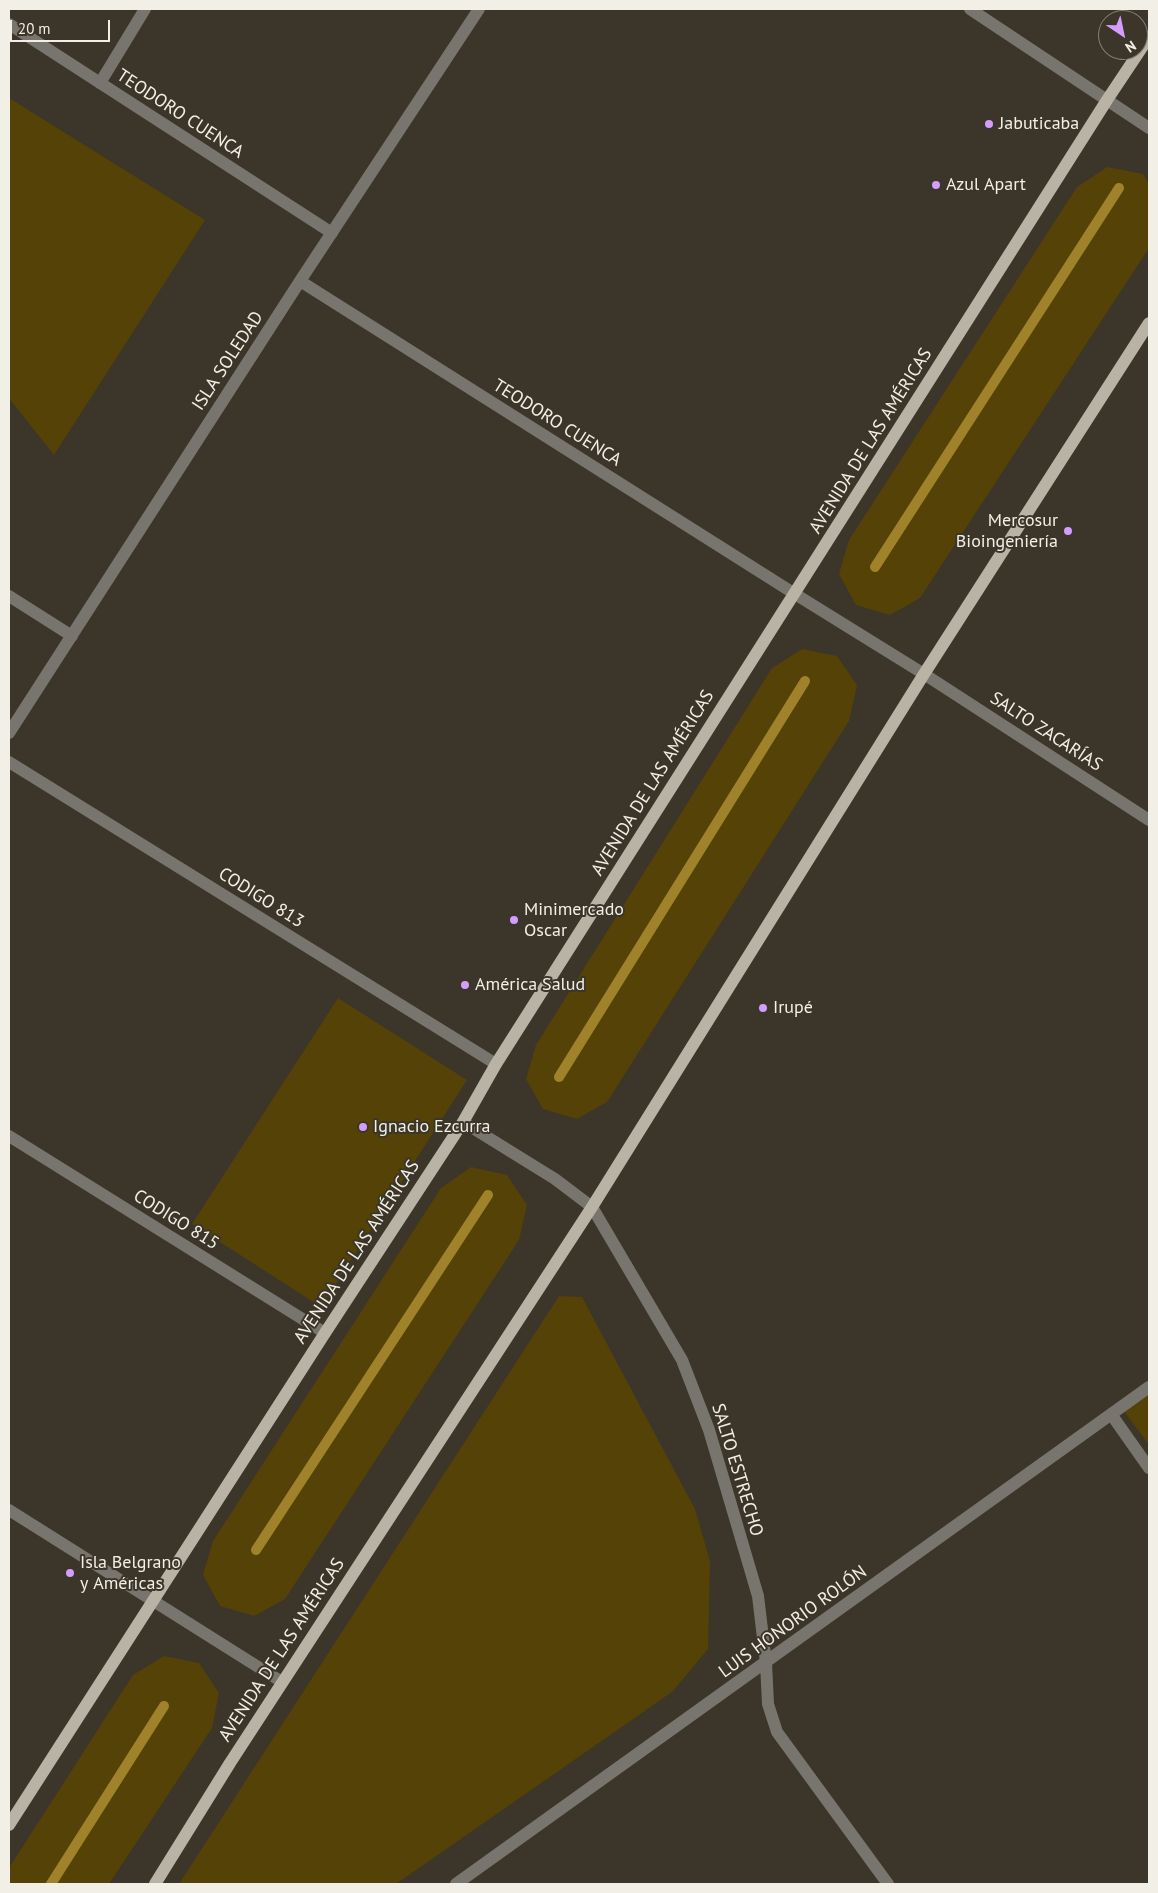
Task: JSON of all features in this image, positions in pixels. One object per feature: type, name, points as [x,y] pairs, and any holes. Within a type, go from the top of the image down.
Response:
[{"type":"main road","name":"AVENIDA DE LAS AMÉRICAS","points":[[9,1825],[324,1333],[464,1122],[496,1064],[1149,37]]},
{"type":"main road","name":"AVENIDA DE LAS AMÉRICAS","points":[[155,1884],[282,1682],[592,1207],[924,674],[1149,323]]},
{"type":"street","points":[[100,83],[145,9]]},
{"type":"street","name":"ISLA SOLEDAD","points":[[9,733],[300,281],[479,9]]},
{"type":"street","points":[[970,9],[1149,128]]},
{"type":"street","name":"TEODORO CUENCA","points":[[9,24],[332,232]]},
{"type":"street","name":"TEODORO CUENCA","points":[[300,281],[794,594],[924,674]]},
{"type":"street","points":[[9,596],[72,636]]},
{"type":"street","name":"SALTO ZACARÍAS","points":[[924,674],[1149,820]]},
{"type":"street","name":"CODIGO 813","points":[[9,762],[496,1064]]},
{"type":"street","name":"SALTO ESTRECHO","points":[[464,1122],[555,1179],[592,1207],[682,1360],[709,1430],[758,1596],[766,1664],[768,1704],[776,1732],[888,1884]]},
{"type":"street","name":"CODIGO 815","points":[[9,1136],[324,1333]]},
{"type":"street","name":"LUIS HONORIO ROLÓN","points":[[456,1884],[766,1664],[1149,1388]]},
{"type":"street","points":[[1111,1414],[1149,1468]]},
{"type":"street","points":[[9,1510],[282,1682]]},
{"type":"shaded area","points":[[9,98],[205,220],[54,455],[9,398]]},
{"type":"shaded area","points":[[1107,167],[1143,174],[1149,184],[1149,248],[920,598],[890,615],[856,605],[839,574],[849,540],[1077,187]]},
{"type":"shaded area","points":[[802,649],[837,656],[857,685],[849,721],[607,1102],[577,1119],[543,1109],[526,1079],[536,1045],[772,668]]},
{"type":"shaded area","points":[[338,998],[467,1080],[321,1307],[192,1224]]},
{"type":"shaded area","points":[[471,1167],[507,1175],[527,1205],[519,1240],[285,1599],[254,1616],[220,1606],[203,1575],[213,1541],[441,1188]]},
{"type":"shaded area","points":[[559,1296],[582,1297],[695,1509],[710,1561],[708,1649],[672,1692],[396,1884],[179,1884]]},
{"type":"shaded area","points":[[1149,1392],[1149,1445],[1124,1411]]},
{"type":"shaded area","points":[[164,1656],[199,1663],[219,1693],[212,1728],[109,1884],[9,1884],[9,1868],[133,1675]]},
{"type":"waterway","points":[[875,567],[1119,188]]},
{"type":"waterway","points":[[559,1077],[805,681]]},
{"type":"waterway","points":[[256,1550],[488,1195]]},
{"type":"waterway","points":[[51,1884],[164,1706]]},
{"type":"place","name":"Jabuticaba","points":[[989,124]]},
{"type":"place","name":"Azul Apart","points":[[936,185]]},
{"type":"place","name":"Mercosur Bioingeniería","points":[[1068,531]]},
{"type":"place","name":"Minimercado Oscar","points":[[514,920]]},
{"type":"place","name":"América Salud","points":[[465,985]]},
{"type":"place","name":"Irupé","points":[[763,1008]]},
{"type":"place","name":"Ignacio Ezcurra","points":[[363,1127]]},
{"type":"place","name":"Isla Belgrano y Américas","points":[[70,1573]]}]
